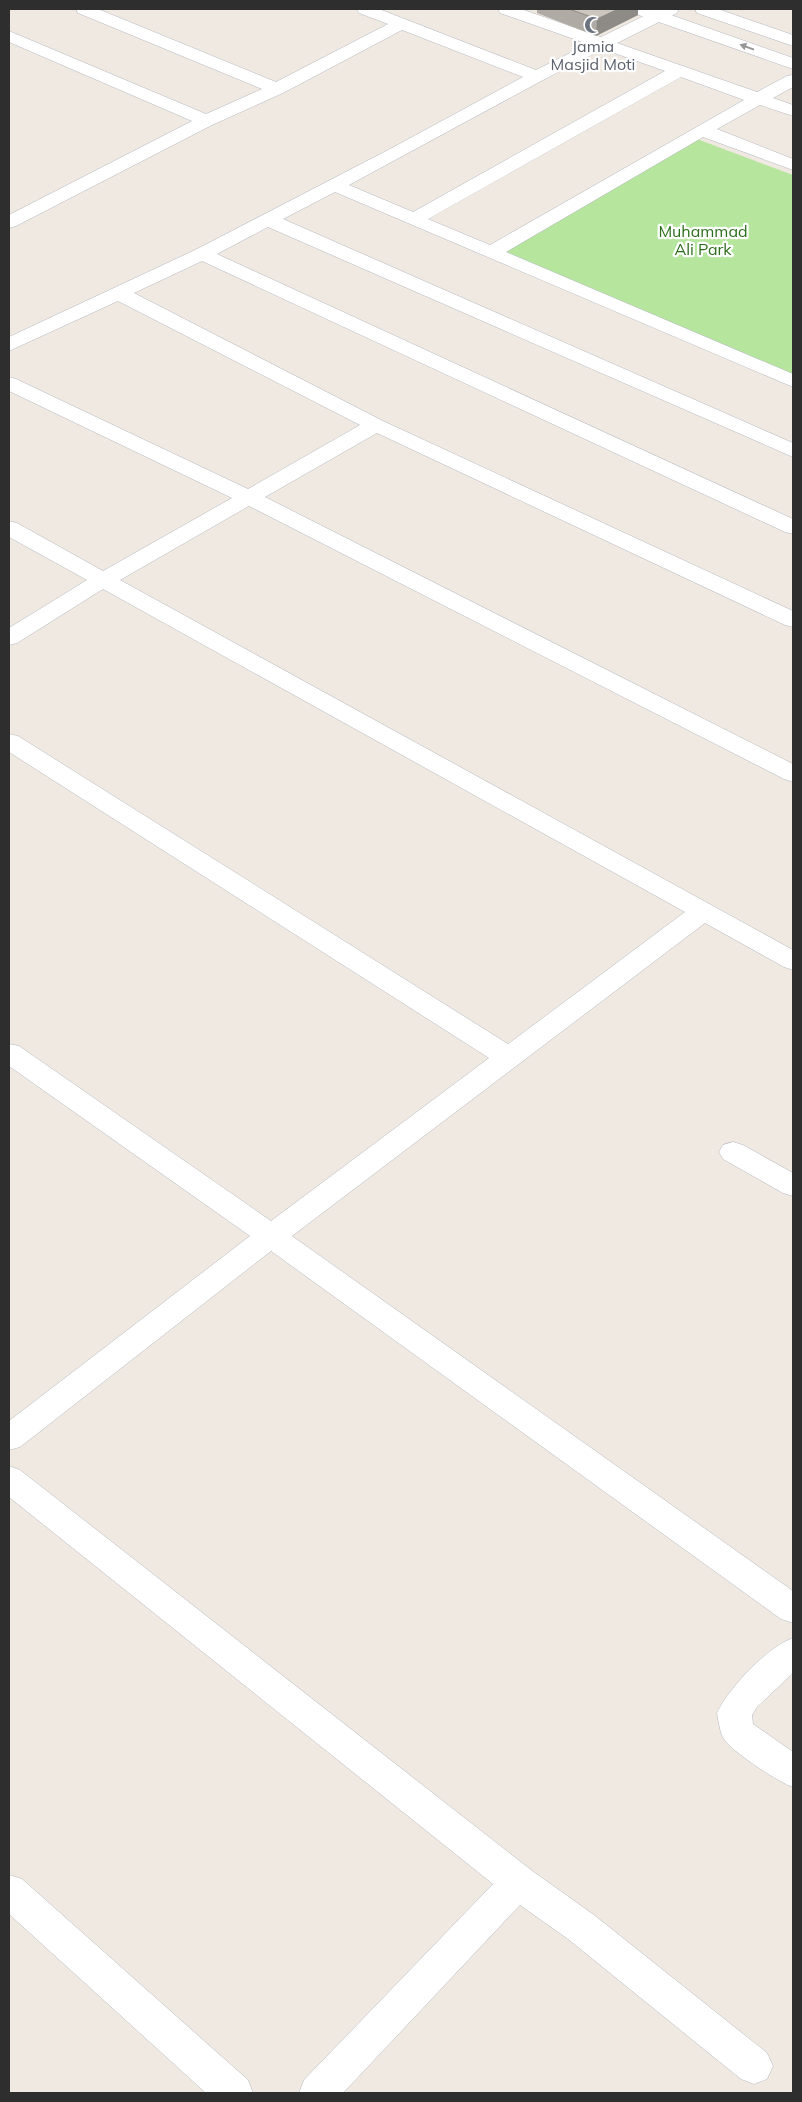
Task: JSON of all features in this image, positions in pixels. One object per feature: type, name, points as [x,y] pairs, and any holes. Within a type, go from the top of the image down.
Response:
[{"type":"street","points":[[84,9],[277,90]]},
{"type":"street","points":[[365,9],[537,76]]},
{"type":"street","points":[[506,9],[793,111]]},
{"type":"street","points":[[639,9],[665,12],[793,64]]},
{"type":"street","points":[[703,9],[793,41]]},
{"type":"street","points":[[9,345],[202,254],[396,153],[537,76],[665,12]]},
{"type":"street","points":[[9,222],[206,121],[277,90],[402,23]]},
{"type":"street","points":[[9,36],[206,121]]},
{"type":"street","points":[[414,220],[679,71]]},
{"type":"street","points":[[491,252],[702,130],[793,80]]},
{"type":"street","points":[[702,130],[793,165]]},
{"type":"street","points":[[333,185],[793,381]]},
{"type":"street","points":[[268,220],[793,451]]},
{"type":"street","points":[[202,254],[793,527]]},
{"type":"street","points":[[118,293],[376,425],[793,620]]},
{"type":"street","points":[[9,383],[248,498],[793,774]]},
{"type":"street","points":[[9,638],[103,580],[376,425]]},
{"type":"street","points":[[9,528],[793,961]]},
{"type":"street","points":[[9,741],[510,1058]]},
{"type":"street","points":[[9,1438],[271,1236],[704,911]]},
{"type":"street","points":[[9,1052],[271,1236],[793,1609]]},
{"type":"street","points":[[733,1152],[793,1186]]},
{"type":"street","points":[[9,1479],[518,1882],[581,1927],[754,2066]]},
{"type":"street","points":[[793,1652],[745,1697],[734,1713],[738,1732],[793,1772]]},
{"type":"street","points":[[318,2093],[518,1882]]},
{"type":"street","points":[[9,1891],[234,2093]]},
{"type":"green space","name":"Muhammad Ali Park","points":[[697,139],[793,175],[793,374],[500,254]]},
{"type":"building","points":[[569,9],[618,9],[597,19]]},
{"type":"place","name":"Jamia Masjid Moti","points":[[593,25]]}]
